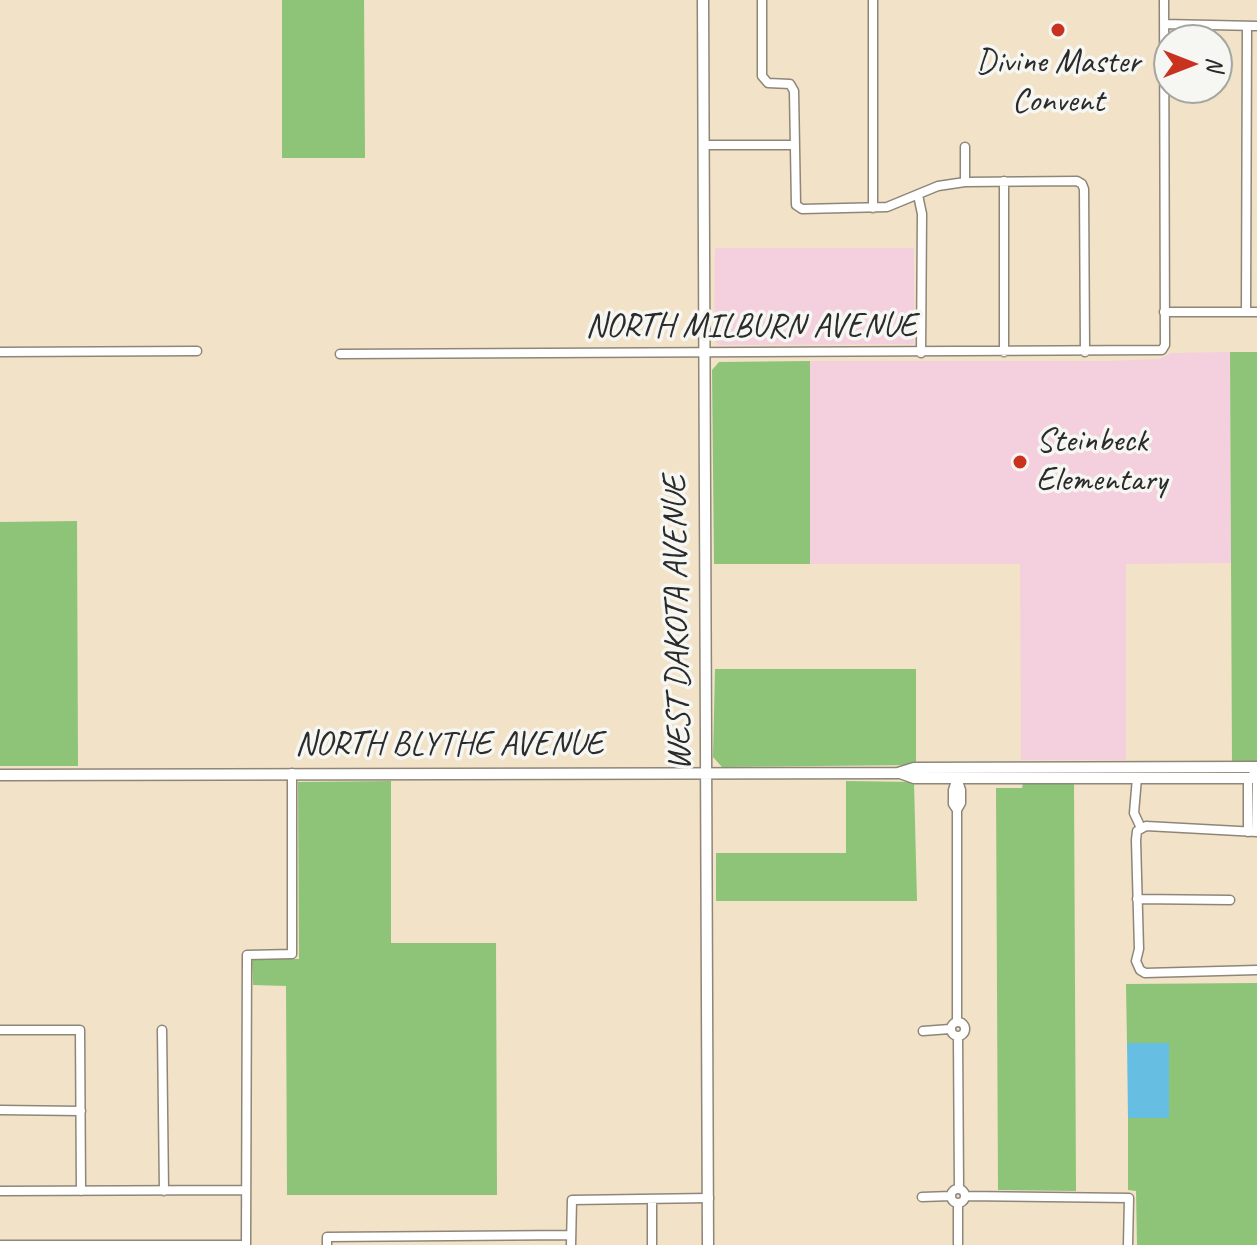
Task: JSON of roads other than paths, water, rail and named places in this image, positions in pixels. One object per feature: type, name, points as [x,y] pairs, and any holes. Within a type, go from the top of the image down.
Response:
[{"type":"street","name":"WEST DAKOTA AVENUE","points":[[703,0],[708,1245]]},
{"type":"street","points":[[762,0],[762,76],[768,83],[790,84],[794,91],[796,205],[802,209],[873,208],[902,203],[938,186],[965,182],[1077,181],[1084,189],[1085,352]]},
{"type":"street","points":[[873,0],[873,208]]},
{"type":"street","points":[[1164,0],[1164,24]]},
{"type":"street","points":[[1246,312],[1252,26]]},
{"type":"street","points":[[1164,104],[1164,312],[1257,312]]},
{"type":"street","points":[[704,145],[794,145]]},
{"type":"street","points":[[965,147],[965,182]]},
{"type":"street","points":[[1004,181],[1004,352]]},
{"type":"street","points":[[918,195],[922,214],[921,353]]},
{"type":"street","name":"NORTH MILBURN AVENUE","points":[[340,354],[1162,350],[1165,345],[1164,312]]},
{"type":"street","points":[[0,352],[197,351]]},
{"type":"street","name":"NORTH BLYTHE AVENUE","points":[[0,775],[898,773],[914,768],[1021,768],[1255,775]]},
{"type":"street","name":"NORTH BLYTHE AVENUE","points":[[957,778],[964,772],[1015,772],[1021,768]]},
{"type":"street","points":[[0,1245],[246,1245],[247,955],[292,954],[292,773]]},
{"type":"street","name":"NORTH BLYTHE AVENUE","points":[[898,773],[914,778],[1113,773],[1137,778],[1255,775]]},
{"type":"street","points":[[1137,778],[1134,813],[1135,821],[1141,828],[1254,832],[1252,807],[1255,775]]},
{"type":"street","points":[[957,778],[961,790],[961,803],[957,810],[957,1022]]},
{"type":"street","points":[[1141,828],[1136,834],[1139,949],[1136,961],[1140,970],[1145,973],[1257,970]]},
{"type":"street","points":[[1137,899],[1230,900]]},
{"type":"street","points":[[957,1022],[963,1024],[965,1029],[958,1037],[952,1035],[950,1029],[957,1022]]},
{"type":"street","points":[[923,1031],[950,1029]]},
{"type":"street","points":[[0,1030],[80,1030],[81,1191]]},
{"type":"street","points":[[162,1030],[164,1191]]},
{"type":"street","points":[[958,1037],[959,1189],[966,1196],[1129,1198],[1128,1245]]},
{"type":"street","points":[[0,1110],[81,1111]]},
{"type":"street","points":[[951,1196],[959,1189]]},
{"type":"street","points":[[0,1191],[244,1190]]},
{"type":"street","points":[[922,1197],[951,1196]]},
{"type":"street","points":[[951,1196],[958,1204]]},
{"type":"street","points":[[958,1204],[966,1196]]},
{"type":"street","points":[[571,1245],[572,1200],[709,1198]]},
{"type":"street","points":[[652,1199],[652,1245]]},
{"type":"street","points":[[958,1204],[958,1245]]},
{"type":"street","points":[[327,1241],[571,1235]]},
{"type":"water","points":[[1127,1043],[1169,1043],[1169,1118],[1128,1118]]},
{"type":"place","name":"Divine Master Convent","points":[[1058,30]]},
{"type":"place","name":"Steinbeck Elementary","points":[[1020,462]]}]
